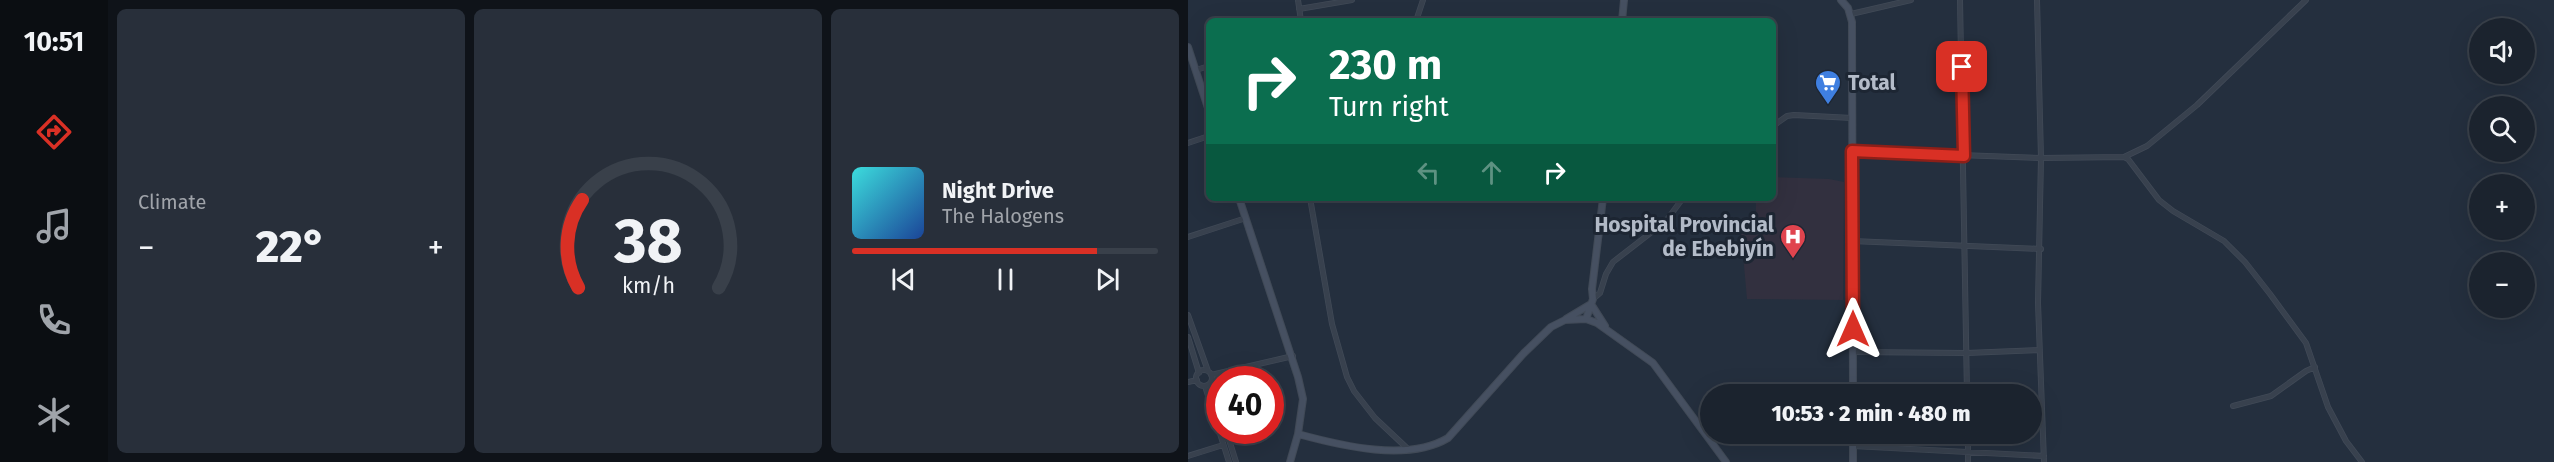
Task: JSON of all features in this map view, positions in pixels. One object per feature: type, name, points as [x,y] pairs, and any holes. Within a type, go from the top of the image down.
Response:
[{"type":"street","points":[[1298,0],[1300,18]]},
{"type":"street","points":[[1299,9],[1352,0]]},
{"type":"street","points":[[1416,0],[1422,2],[1417,18]]},
{"type":"street","points":[[1622,18],[1624,0]]},
{"type":"street","points":[[1842,0],[1851,14],[1853,384]]},
{"type":"street","points":[[1851,14],[1911,0]]},
{"type":"street","points":[[1960,0],[1967,384]]},
{"type":"street","points":[[1853,462],[1853,446],[2044,459],[2038,303],[2041,249],[2041,158],[2037,0]]},
{"type":"street","points":[[1852,151],[2041,158],[2124,156],[2147,146],[2197,105],[2306,0]]},
{"type":"street","points":[[1188,49],[1206,102]]},
{"type":"street","points":[[1196,70],[1206,67]]},
{"type":"street","points":[[1776,124],[1787,116],[1794,115],[1852,118]]},
{"type":"street","points":[[1188,143],[1206,137]]},
{"type":"street","points":[[2124,156],[2159,200],[2173,211],[2224,241],[2235,251],[2300,333],[2306,343],[2336,424],[2362,462]]},
{"type":"street","points":[[1240,201],[1293,356],[1303,399],[1299,434],[1290,462]]},
{"type":"street","points":[[1311,201],[1332,324],[1347,377],[1354,391],[1375,418],[1411,452]]},
{"type":"street","points":[[1586,319],[1592,302],[1603,201]]},
{"type":"street","points":[[1565,320],[1592,302],[1599,293],[1613,262],[1666,221],[1681,201]]},
{"type":"street","points":[[1188,237],[1246,218]]},
{"type":"street","points":[[1852,241],[2041,249]]},
{"type":"street","points":[[1592,302],[1606,330]]},
{"type":"street","points":[[1188,315],[1207,366]]},
{"type":"street","points":[[1299,434],[1379,452],[1411,452],[1428,449],[1448,438],[1524,353],[1555,323],[1586,319],[1597,323],[1660,370],[1726,462]]},
{"type":"street","points":[[1188,337],[1199,373],[1197,380]]},
{"type":"street","points":[[1853,351],[1967,353],[2039,350]]},
{"type":"street","points":[[1244,366],[1293,356]]},
{"type":"street","points":[[2233,406],[2271,396],[2315,367]]},
{"type":"street","points":[[1199,373],[1206,373]]},
{"type":"street","points":[[1188,382],[1197,380]]},
{"type":"street","points":[[1197,380],[1205,386],[1229,462]]},
{"type":"street","points":[[1230,444],[1236,462]]},
{"type":"street","points":[[1968,444],[1968,462]]},
{"type":"street","points":[[1188,456],[1223,445]]},
{"type":"shaded area","name":"Hospital Provincial de Ebebiyín","points":[[1776,177],[1829,179],[1844,182],[1843,300],[1747,299],[1740,221],[1756,220],[1756,201],[1776,201]]},
{"type":"place","name":"Total","points":[[1828,106]]},
{"type":"place","name":"Hospital Provincial de Ebebiyín","points":[[1793,260]]},
{"type":"route","points":[[1853,329],[1852,151],[1964,156],[1962,67]]}]
